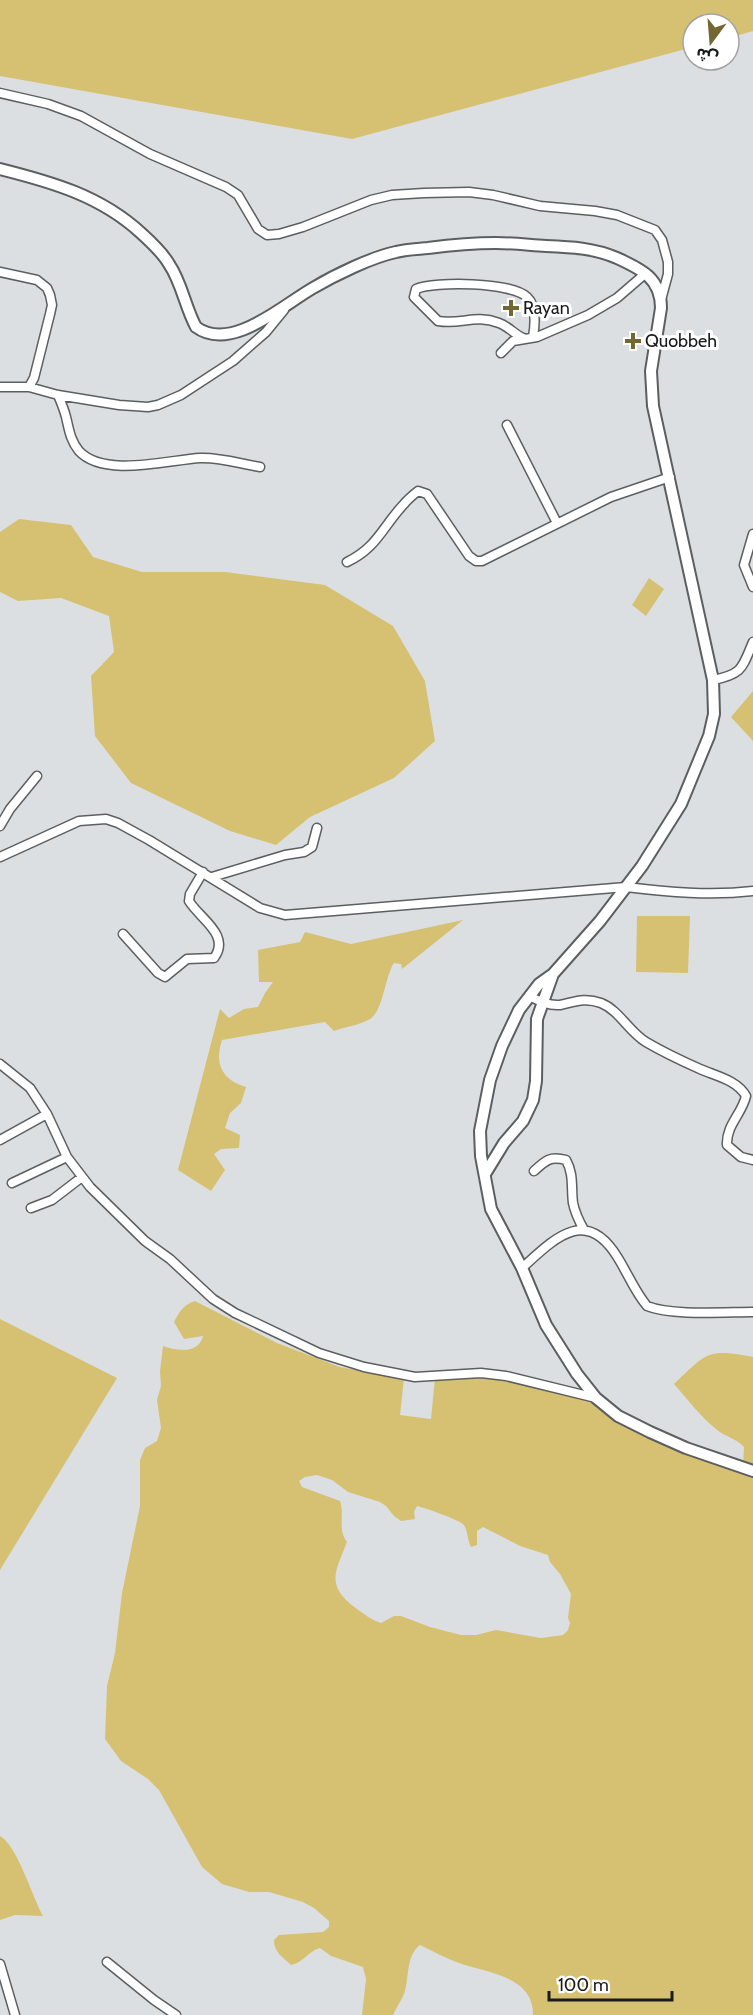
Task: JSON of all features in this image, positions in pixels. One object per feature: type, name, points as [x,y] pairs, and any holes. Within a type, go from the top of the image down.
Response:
[{"type":"main road","points":[[0,169],[60,185],[106,206],[128,222],[170,265],[195,327],[202,332],[220,335],[235,332],[288,305],[313,288],[388,254],[462,244],[496,243],[573,247],[603,252],[635,265],[653,281],[661,300],[651,371],[651,394],[713,680],[714,714],[709,736],[681,804],[642,866],[600,921],[553,974],[539,984],[519,1010],[496,1060],[480,1131],[481,1156],[491,1209],[522,1268],[546,1325],[576,1374],[596,1398],[618,1416],[650,1432],[686,1448],[753,1471]]},
{"type":"main road","points":[[485,1174],[504,1143],[523,1121],[533,1100],[536,1081],[537,1019],[553,974]]},
{"type":"main road","points":[[519,1010],[537,1019]]},
{"type":"street","points":[[0,93],[48,104],[74,113],[150,154],[226,187],[237,195],[258,229],[267,235],[303,227],[371,200],[392,195],[424,193],[470,192],[540,206],[616,215],[655,230],[662,240],[668,262],[668,274],[661,300]]},
{"type":"street","points":[[0,272],[37,280],[47,288],[52,300],[34,378],[29,387]]},
{"type":"street","points":[[501,353],[513,341],[552,332],[588,315],[624,293],[646,273]]},
{"type":"street","points":[[523,339],[512,333],[506,326],[484,319],[472,318],[459,322],[438,321],[414,297],[416,289],[432,285],[496,285],[515,290],[528,297],[533,308],[535,324],[533,337]]},
{"type":"street","points":[[0,387],[29,387],[58,395],[137,407],[168,402],[233,361],[266,332],[288,305]]},
{"type":"street","points":[[58,395],[72,442],[81,453],[97,462],[138,466],[201,458],[220,459],[260,467]]},
{"type":"street","points":[[507,425],[557,523]]},
{"type":"street","points":[[346,562],[357,557],[374,543],[402,505],[418,491],[427,494],[469,556],[476,561],[487,559],[611,497],[670,477]]},
{"type":"street","points":[[753,534],[744,565],[753,587]]},
{"type":"street","points":[[713,680],[737,673],[753,642]]},
{"type":"street","points":[[0,826],[10,809],[37,776]]},
{"type":"street","points":[[0,856],[79,821],[106,819],[118,823],[212,877],[260,908],[285,915],[626,887],[695,893],[753,891]]},
{"type":"street","points":[[212,877],[285,855],[304,852],[312,848],[317,828]]},
{"type":"street","points":[[123,934],[158,973],[165,977],[188,960],[214,958],[220,947],[219,938],[189,901],[190,894],[203,872]]},
{"type":"street","points":[[530,996],[542,1003],[559,1005],[569,1001],[585,1000],[602,1003],[646,1042],[742,1089],[746,1096],[744,1106],[730,1126],[727,1144],[741,1157],[753,1160]]},
{"type":"street","points":[[0,1064],[30,1088],[48,1114],[67,1157],[90,1187],[145,1241],[170,1259],[213,1299],[250,1321],[319,1353],[364,1367],[411,1377],[481,1372],[596,1398]]},
{"type":"street","points":[[0,1140],[48,1114]]},
{"type":"street","points":[[12,1183],[67,1157]]},
{"type":"street","points":[[534,1171],[548,1159],[556,1157],[566,1160],[573,1178],[573,1201],[576,1215],[584,1230]]},
{"type":"street","points":[[31,1208],[52,1200],[82,1177]]},
{"type":"street","points":[[522,1268],[549,1243],[564,1234],[584,1230],[603,1238],[617,1256],[647,1306],[653,1309],[753,1312]]},
{"type":"street","points":[[107,1962],[176,2015]]},
{"type":"street","points":[[0,1964],[15,2015]]},
{"type":"shaded area","points":[[0,0],[753,0],[753,31],[741,34],[741,12],[681,12],[681,50],[352,139],[0,76]]},
{"type":"shaded area","points":[[19,519],[71,525],[93,557],[142,572],[225,572],[325,585],[393,626],[425,681],[435,741],[394,778],[310,817],[276,845],[230,831],[131,783],[95,736],[91,676],[114,652],[109,616],[61,598],[18,601],[0,592],[0,532]]},
{"type":"shaded area","points":[[649,578],[664,589],[646,616],[632,605]]},
{"type":"shaded area","points":[[753,691],[753,741],[731,717]]},
{"type":"shaded area","points":[[637,916],[690,916],[688,973],[636,972]]},
{"type":"shaded area","points":[[463,920],[402,969],[401,964],[394,963],[378,1009],[366,1021],[334,1031],[325,1022],[222,1040],[219,1056],[222,1070],[231,1080],[246,1087],[241,1103],[230,1113],[225,1128],[240,1135],[239,1148],[221,1149],[214,1154],[225,1170],[211,1191],[178,1170],[220,1009],[229,1018],[244,1009],[258,1007],[273,982],[259,982],[258,950],[300,942],[305,932],[351,944]]},
{"type":"shaded area","points":[[195,1301],[277,1343],[340,1367],[404,1378],[400,1415],[431,1419],[435,1378],[505,1377],[588,1398],[616,1417],[743,1466],[744,1447],[710,1424],[674,1384],[701,1359],[716,1353],[753,1357],[753,2015],[533,2015],[531,2002],[526,1992],[517,1984],[507,1978],[454,1961],[420,1945],[412,1955],[406,1988],[393,2015],[362,2015],[366,1979],[363,1967],[331,1956],[320,1948],[291,1965],[276,1948],[274,1940],[279,1935],[323,1932],[329,1927],[329,1921],[303,1902],[269,1892],[249,1892],[222,1884],[202,1867],[159,1790],[148,1779],[121,1761],[105,1739],[107,1686],[115,1653],[122,1593],[140,1506],[140,1460],[145,1448],[157,1441],[161,1428],[157,1400],[161,1386],[163,1346],[187,1350],[201,1342],[203,1336],[184,1339],[174,1322],[182,1309]],"holes":[[[317,1475],[332,1480],[348,1492],[380,1502],[401,1521],[415,1519],[414,1512],[417,1506],[460,1522],[466,1529],[471,1547],[477,1545],[477,1531],[483,1527],[520,1546],[548,1555],[550,1562],[571,1594],[568,1630],[563,1635],[541,1638],[496,1630],[476,1635],[461,1635],[401,1616],[394,1616],[381,1623],[369,1617],[347,1601],[337,1585],[336,1570],[347,1542],[342,1532],[340,1501],[302,1487],[299,1481],[305,1477]]]},
{"type":"shaded area","points":[[0,1319],[117,1378],[0,1570]]},
{"type":"shaded area","points":[[0,1836],[18,1860],[43,1916],[15,1915],[0,1920]]},
{"type":"place","name":"Rayan","points":[[511,308]]},
{"type":"place","name":"Quobbeh","points":[[633,341]]}]
